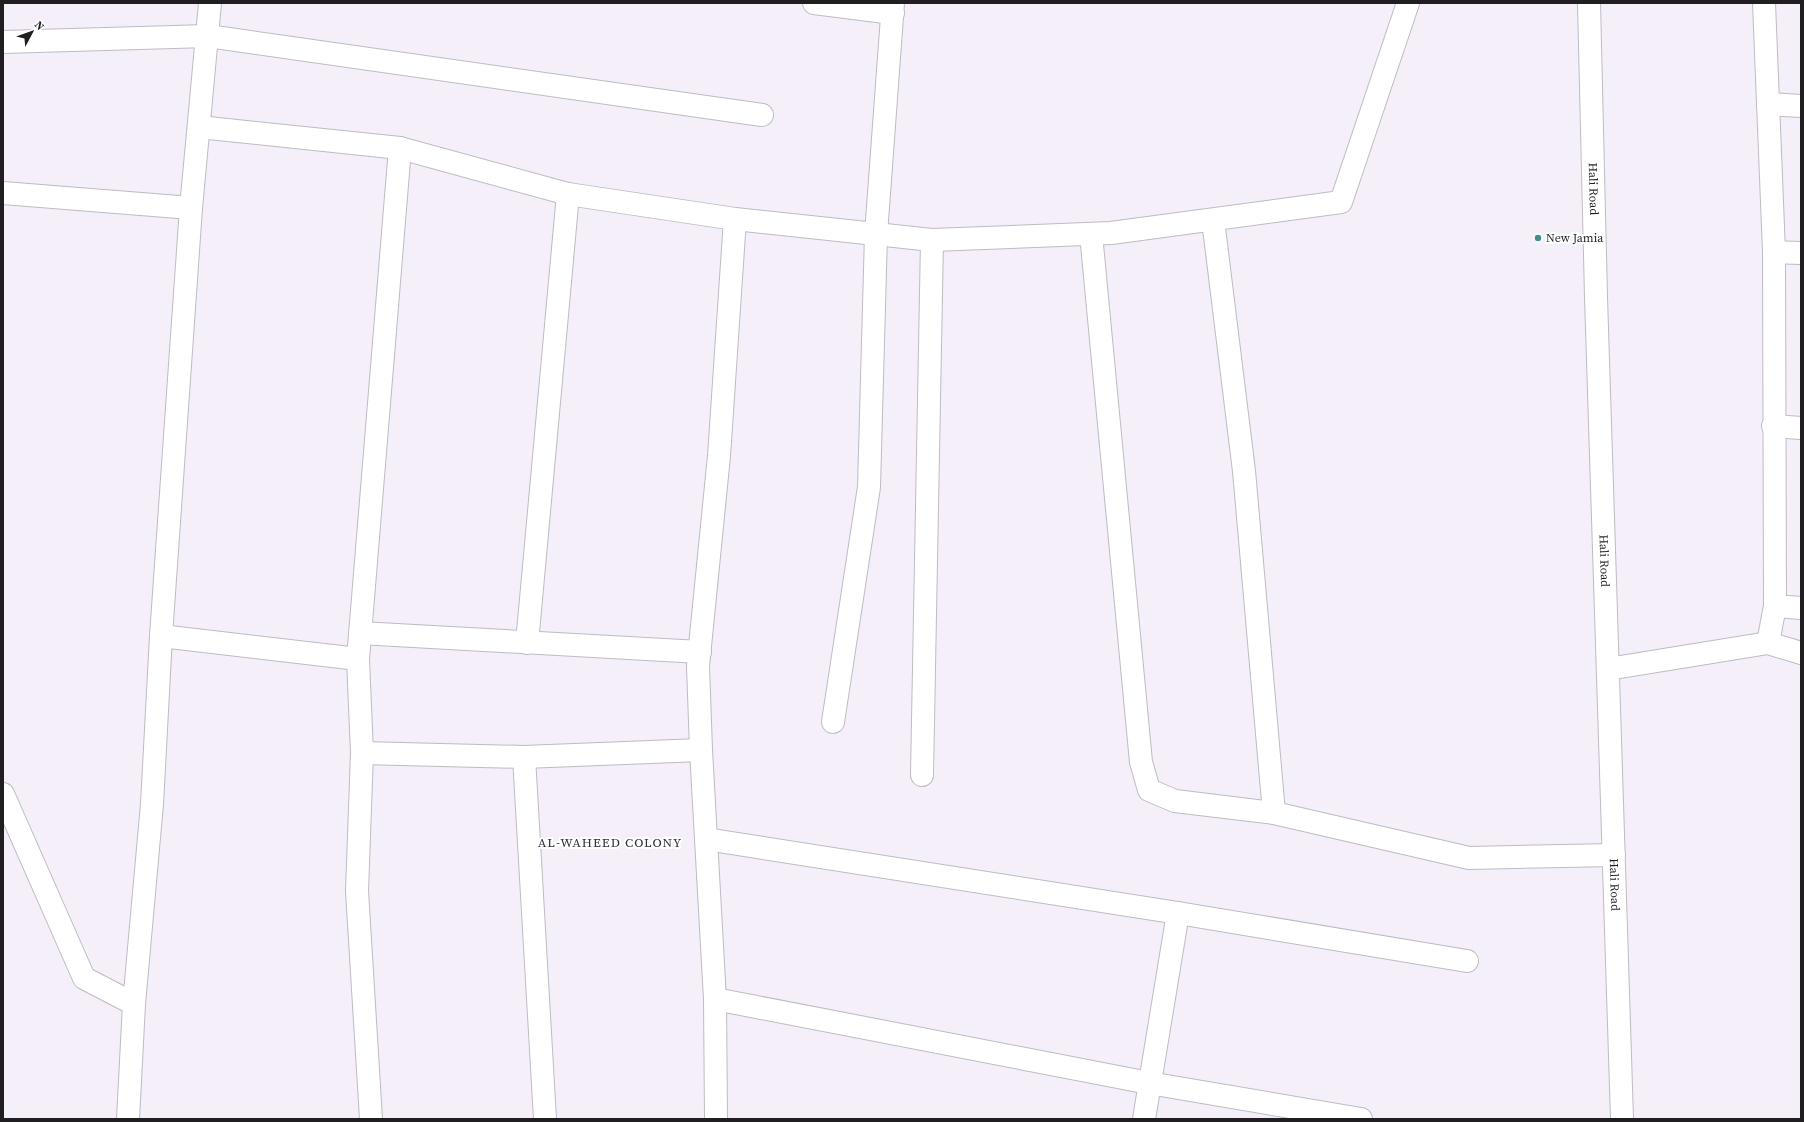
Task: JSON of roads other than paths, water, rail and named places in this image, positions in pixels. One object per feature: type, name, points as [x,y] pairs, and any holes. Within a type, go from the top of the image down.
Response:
[{"type":"street","points":[[128,1119],[134,1004],[152,804],[161,636],[191,208],[210,3]]},
{"type":"street","points":[[814,3],[893,8],[876,234],[869,487],[833,722]]},
{"type":"street","points":[[199,127],[400,148],[568,194],[735,219],[932,240],[1090,234],[1213,220],[1342,202],[1408,3]]},
{"type":"street","name":"Hali Road","points":[[1589,3],[1622,1119]]},
{"type":"street","points":[[1764,3],[1774,252],[1773,426],[1775,606],[1768,643]]},
{"type":"street","points":[[3,42],[208,36],[762,115]]},
{"type":"street","points":[[1768,104],[1801,106]]},
{"type":"street","points":[[371,1119],[357,891],[362,753],[358,659],[400,148]]},
{"type":"street","points":[[3,193],[191,208]]},
{"type":"street","points":[[527,643],[568,194]]},
{"type":"street","points":[[716,1119],[716,999],[701,750],[698,666],[719,456],[735,219]]},
{"type":"street","points":[[1213,220],[1244,471],[1274,813]]},
{"type":"street","points":[[1090,234],[1141,762],[1149,790],[1175,801],[1274,813],[1469,858],[1614,855]]},
{"type":"street","points":[[922,776],[932,240]]},
{"type":"street","points":[[1774,252],[1801,253]]},
{"type":"street","points":[[1773,426],[1801,428]]},
{"type":"street","points":[[1775,606],[1801,608]]},
{"type":"street","points":[[360,633],[700,652]]},
{"type":"street","points":[[161,636],[358,659]]},
{"type":"street","points":[[1608,669],[1768,643],[1801,653]]},
{"type":"street","points":[[362,753],[524,757],[701,750]]},
{"type":"street","points":[[524,757],[545,1119]]},
{"type":"street","points":[[3,794],[84,978],[134,1004]]},
{"type":"street","points":[[706,839],[1178,913],[1467,962]]},
{"type":"street","points":[[1144,1119],[1178,913]]},
{"type":"street","points":[[716,999],[1150,1083],[1361,1119]]},
{"type":"place","name":"New Jamia","points":[[1538,238]]},
{"type":"district","name":"AL-WAHEED COLONY","points":[[610,842]]}]
